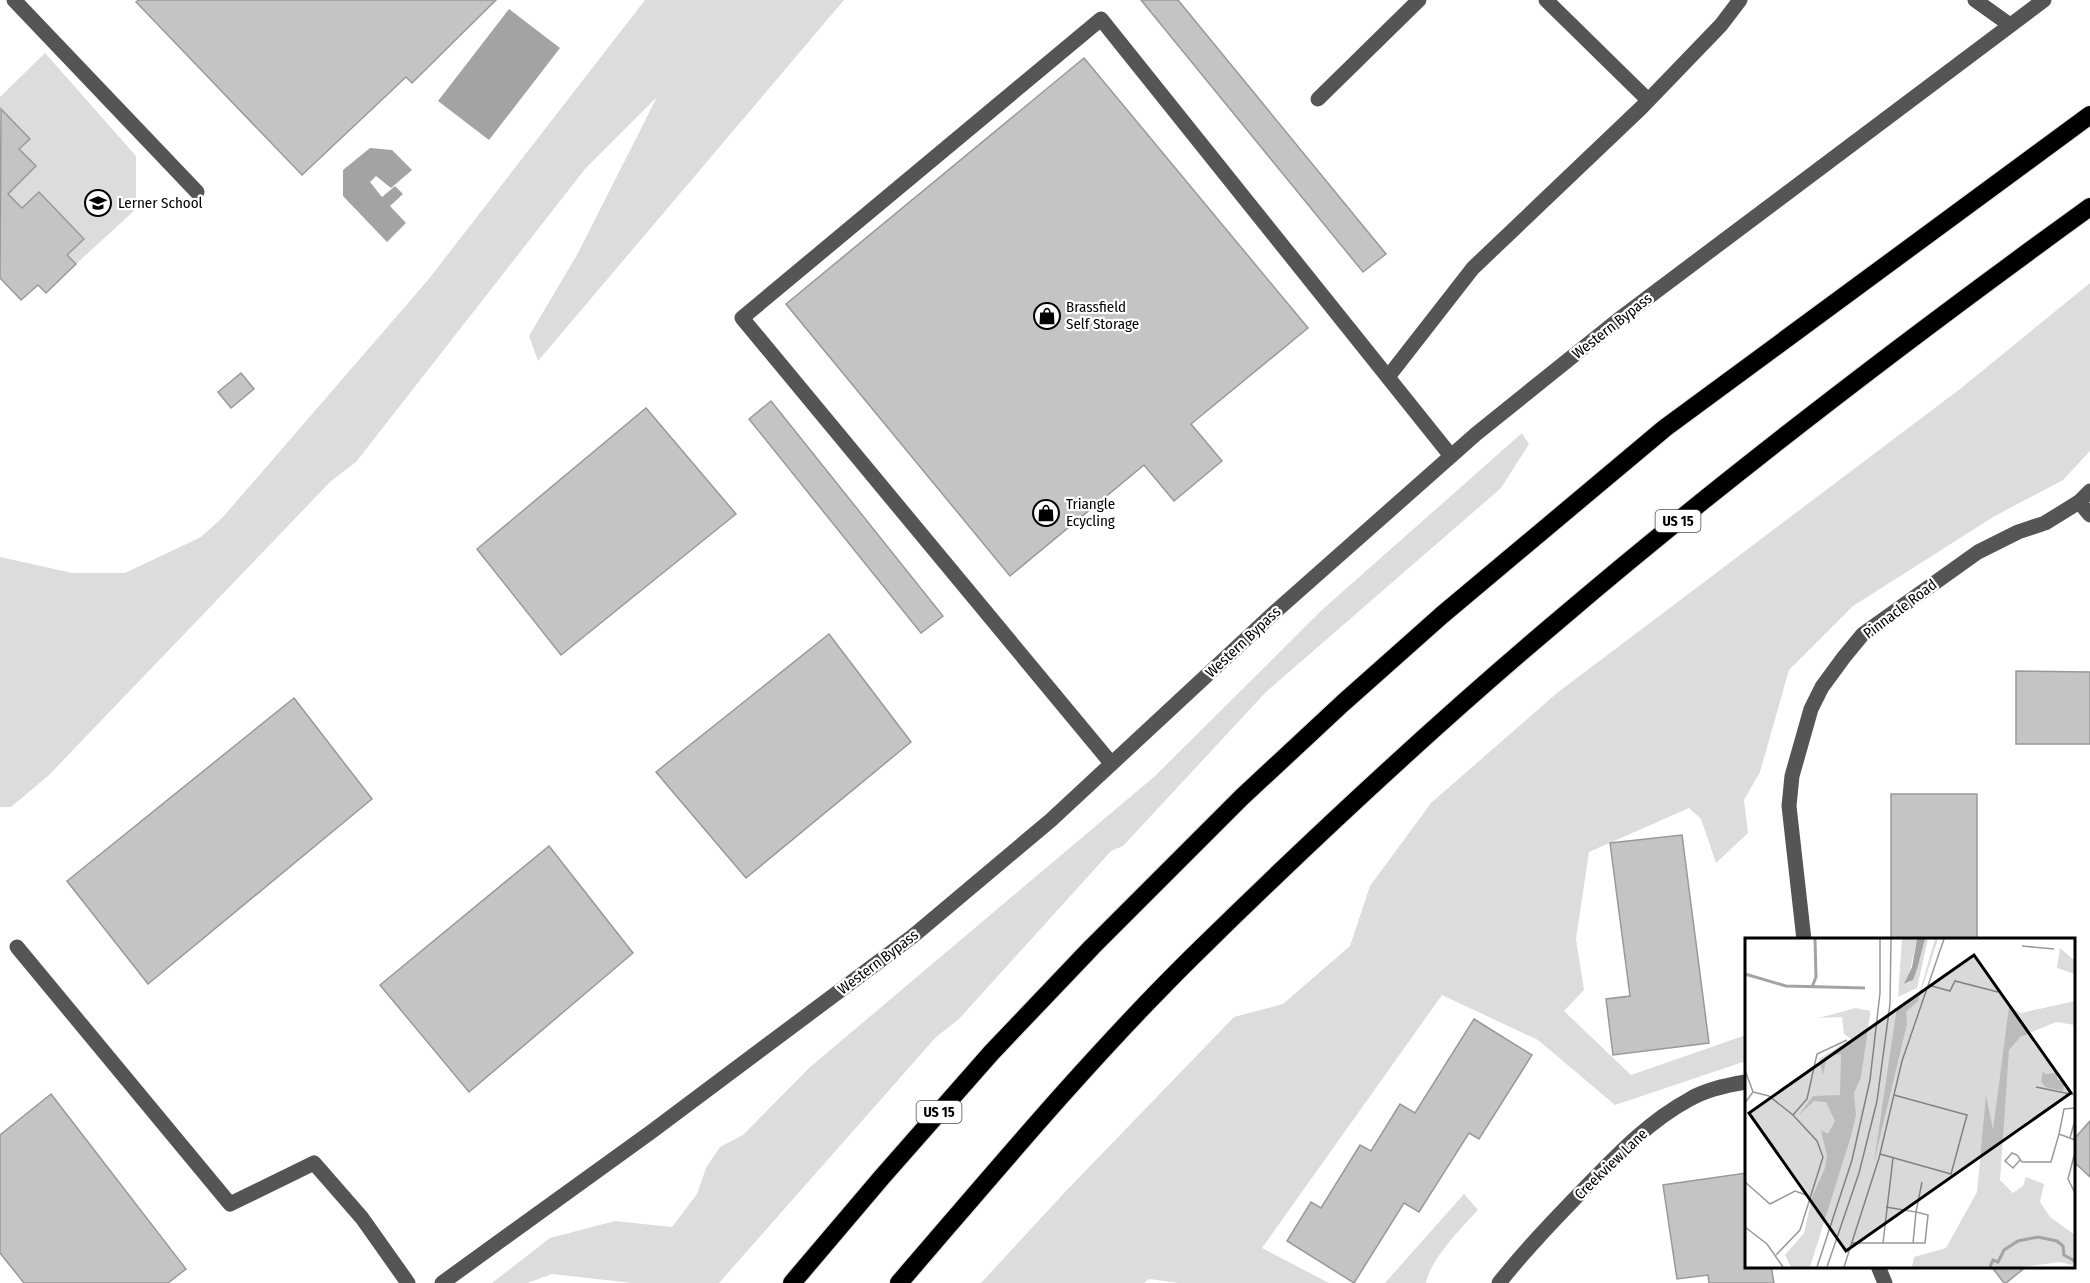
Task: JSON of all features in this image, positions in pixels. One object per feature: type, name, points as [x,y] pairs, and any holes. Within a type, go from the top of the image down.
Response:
[{"type":"highway","name":"US 15","points":[[792,1283],[992,1052],[1084,955],[1242,797],[1343,703],[1442,615],[1665,428],[2090,115]]},
{"type":"highway","name":"US 15","points":[[899,1283],[1053,1104],[1125,1026],[1200,950],[1448,716],[1655,539],[1881,362],[2090,207]]},
{"type":"street","points":[[14,0],[197,192]]},
{"type":"street","points":[[1318,99],[1419,0]]},
{"type":"street","points":[[1546,0],[1648,100]]},
{"type":"street","points":[[1388,377],[1473,268],[1648,100],[1721,25],[1740,0]]},
{"type":"street","points":[[1976,0],[2010,25]]},
{"type":"street","name":"Western Bypass","points":[[442,1283],[651,1132],[913,936],[1051,820],[1276,611],[1451,456],[1618,320],[2044,0]]},
{"type":"street","points":[[1111,764],[742,318],[1101,19],[1451,456]]},
{"type":"street","points":[[2085,497],[2090,515]]},
{"type":"street","name":"Pinnacle Road","points":[[1804,938],[1789,806],[1792,776],[1811,709],[1822,687],[1863,634],[1978,552],[2018,532],[2045,523],[2085,497]]},
{"type":"street","points":[[17,947],[230,1204],[314,1163],[362,1218],[408,1283]]},
{"type":"street","name":"Creekview Lane","points":[[1499,1283],[1527,1248],[1627,1145],[1668,1112],[1692,1097],[1724,1085],[1745,1082]]},
{"type":"street","points":[[1879,1268],[1885,1283]]},
{"type":"shaded area","points":[[645,0],[844,0],[538,361],[529,336],[578,253],[657,97],[585,169],[356,462],[331,481],[49,775],[11,807],[0,807],[0,557],[72,573],[125,573],[201,537],[223,517],[428,280]]},
{"type":"shaded area","points":[[509,9],[560,48],[489,140],[438,101]]},
{"type":"shaded area","points":[[45,53],[136,156],[136,209],[76,264],[67,255],[84,238],[39,192],[22,208],[8,194],[36,166],[19,149],[29,139],[0,110],[0,97]]},
{"type":"shaded area","points":[[370,148],[392,150],[412,170],[391,188],[376,176],[370,182],[382,197],[395,186],[403,194],[390,206],[406,223],[387,242],[343,196],[343,170]]},
{"type":"shaded area","points":[[2090,283],[2090,451],[2063,480],[1993,517],[1853,606],[1789,670],[1760,772],[1744,800],[1748,833],[1716,863],[1701,819],[1689,808],[1589,852],[1576,939],[1584,990],[1564,1011],[1631,1075],[1745,1035],[1745,1061],[1615,1105],[1538,1040],[1442,995],[1262,1248],[1329,1283],[1179,1283],[1149,1279],[1144,1283],[981,1283],[1066,1191],[1234,1017],[1283,1004],[1350,946],[1370,886],[1431,803],[1557,693],[1960,389]]},
{"type":"shaded area","points":[[1522,433],[1529,444],[1501,488],[1266,692],[1123,846],[1111,851],[959,1019],[936,1037],[719,1283],[632,1283],[552,1274],[527,1283],[492,1283],[550,1238],[615,1221],[672,1227],[697,1194],[706,1168],[720,1147],[743,1135],[809,1068],[1155,776],[1323,609]]},
{"type":"shaded area","points":[[1464,1194],[1478,1210],[1440,1254],[1426,1283],[1385,1283]]},
{"type":"building","points":[[139,0],[496,0],[412,83],[406,77],[302,175],[136,2]]},
{"type":"building","points":[[1141,0],[1178,0],[1386,254],[1363,272]]},
{"type":"building","name":"Brassfield Self Storage","points":[[1084,58],[1308,328],[1191,424],[1222,461],[1174,501],[1144,465],[1010,576],[786,304]]},
{"type":"building","points":[[1,109],[30,139],[19,149],[36,166],[8,194],[22,208],[39,192],[84,239],[67,255],[76,264],[46,293],[38,285],[21,300],[0,278]]},
{"type":"building","points":[[241,373],[254,389],[231,408],[218,392]]},
{"type":"building","points":[[771,401],[943,616],[921,633],[749,419]]},
{"type":"building","points":[[646,408],[736,514],[561,655],[477,549]]},
{"type":"building","points":[[829,634],[911,742],[746,878],[656,772]]},
{"type":"building","points":[[2016,671],[2090,672],[2090,744],[2016,744]]},
{"type":"building","points":[[294,698],[372,799],[148,984],[67,881]]},
{"type":"building","points":[[1891,794],[1977,794],[1977,938],[1891,938]]},
{"type":"building","points":[[1682,835],[1709,1043],[1613,1055],[1606,999],[1630,996],[1610,843]]},
{"type":"building","points":[[549,846],[633,953],[469,1092],[380,985]]},
{"type":"building","points":[[1474,1019],[1532,1055],[1479,1139],[1469,1133],[1419,1212],[1404,1203],[1354,1283],[1287,1241],[1311,1202],[1321,1208],[1360,1145],[1371,1151],[1400,1104],[1415,1113]]},
{"type":"building","points":[[51,1094],[186,1269],[168,1283],[24,1283],[0,1253],[0,1135]]},
{"type":"building","points":[[2090,1121],[2090,1177],[2075,1163],[2075,1138]]},
{"type":"building","points":[[1745,1173],[1745,1268],[1771,1268],[1774,1283],[1709,1283],[1708,1275],[1677,1279],[1663,1185]]},
{"type":"building","points":[[1993,1268],[2025,1268],[2006,1283]]},
{"type":"place","name":"Lerner School","points":[[98,203]]},
{"type":"place","name":"Brassfield Self Storage","points":[[1047,316]]},
{"type":"place","name":"Triangle Ecycling","points":[[1046,513]]}]
